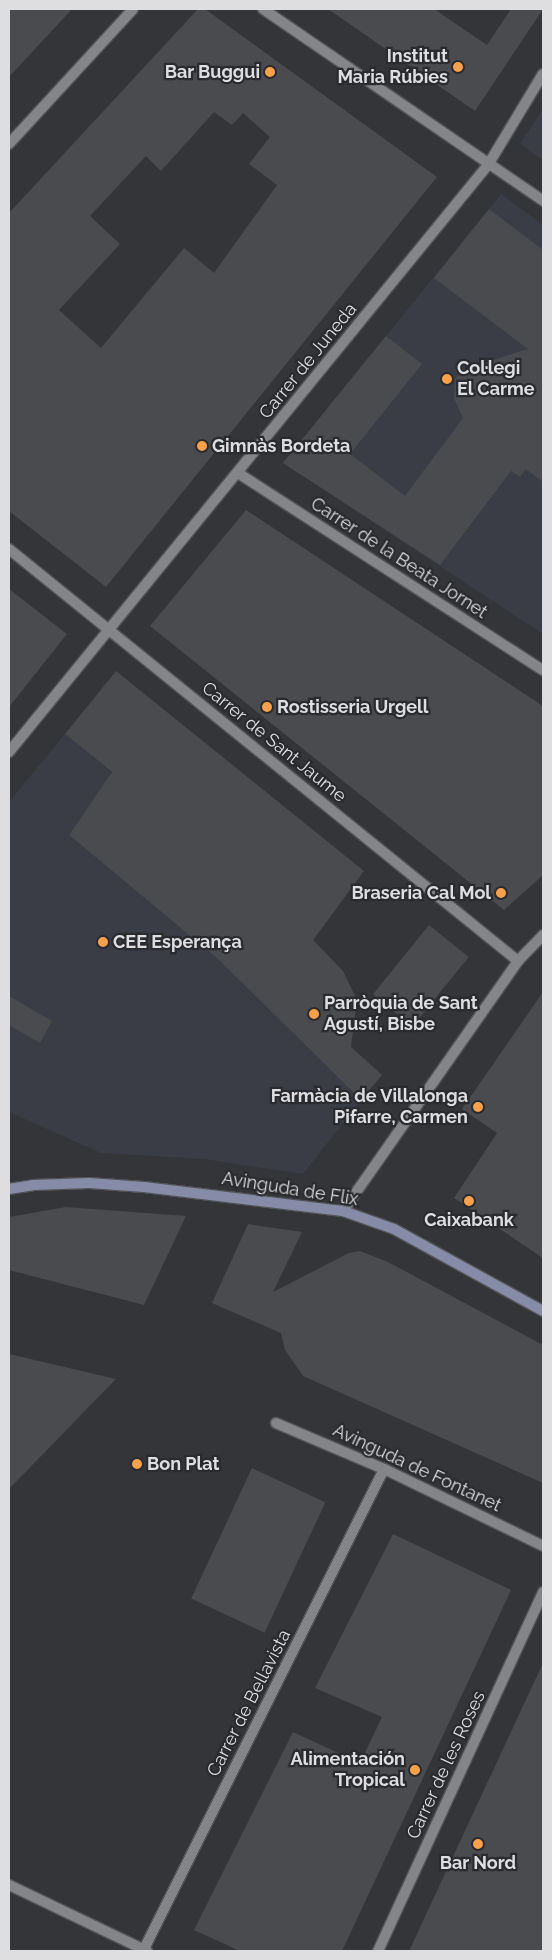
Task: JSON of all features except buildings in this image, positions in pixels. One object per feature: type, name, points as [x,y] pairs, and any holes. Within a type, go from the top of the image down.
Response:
[{"type":"main road","name":"Avinguda de Flix","points":[[9,1189],[80,1184],[135,1186],[204,1192],[344,1211],[394,1228],[543,1311]]},
{"type":"street","points":[[9,144],[133,9]]},
{"type":"street","points":[[263,9],[543,202]]},
{"type":"street","name":"Carrer de Juneda","points":[[9,752],[488,165],[543,74]]},
{"type":"street","name":"Carrer de la Beata Jornet","points":[[238,473],[543,670]]},
{"type":"street","name":"Carrer de Sant Jaume","points":[[9,549],[518,961]]},
{"type":"street","points":[[344,1211],[518,961],[543,936]]},
{"type":"street","name":"Avinguda de Fontanet","points":[[276,1422],[384,1469],[543,1546]]},
{"type":"street","name":"Carrer de Bellavista","points":[[145,1951],[384,1469]]},
{"type":"street","name":"Carrer de les Roses","points":[[378,1951],[543,1592]]},
{"type":"street","points":[[9,1885],[145,1951]]},
{"type":"shaded area","points":[[543,109],[543,160],[520,144]]},
{"type":"shaded area","name":"Col·legi El Carme","points":[[501,194],[543,225],[543,634],[283,463]]},
{"type":"shaded area","name":"CEE Esperança","points":[[65,734],[112,773],[69,835],[219,960],[361,1100],[303,1174],[204,1159],[101,1153],[9,1112],[9,802]]},
{"type":"place","name":"Institut Maria Rúbies","points":[[458,67]]},
{"type":"place","name":"Bar Buggui","points":[[270,72]]},
{"type":"place","name":"Col·legi El Carme","points":[[447,379]]},
{"type":"place","name":"Gimnàs Bordeta","points":[[202,446]]},
{"type":"place","name":"Rostisseria Urgell","points":[[267,707]]},
{"type":"place","name":"Braseria Cal Mol","points":[[501,893]]},
{"type":"place","name":"CEE Esperança","points":[[103,942]]},
{"type":"place","name":"Parròquia de Sant Agustí, Bisbe","points":[[314,1014]]},
{"type":"place","name":"Farmàcia de Villalonga Pifarre, Carmen","points":[[478,1107]]},
{"type":"place","name":"Caixabank","points":[[469,1201]]},
{"type":"place","name":"Bon Plat","points":[[137,1464]]},
{"type":"place","name":"Alimentación Tropical","points":[[415,1770]]},
{"type":"place","name":"Bar Nord","points":[[478,1844]]}]
